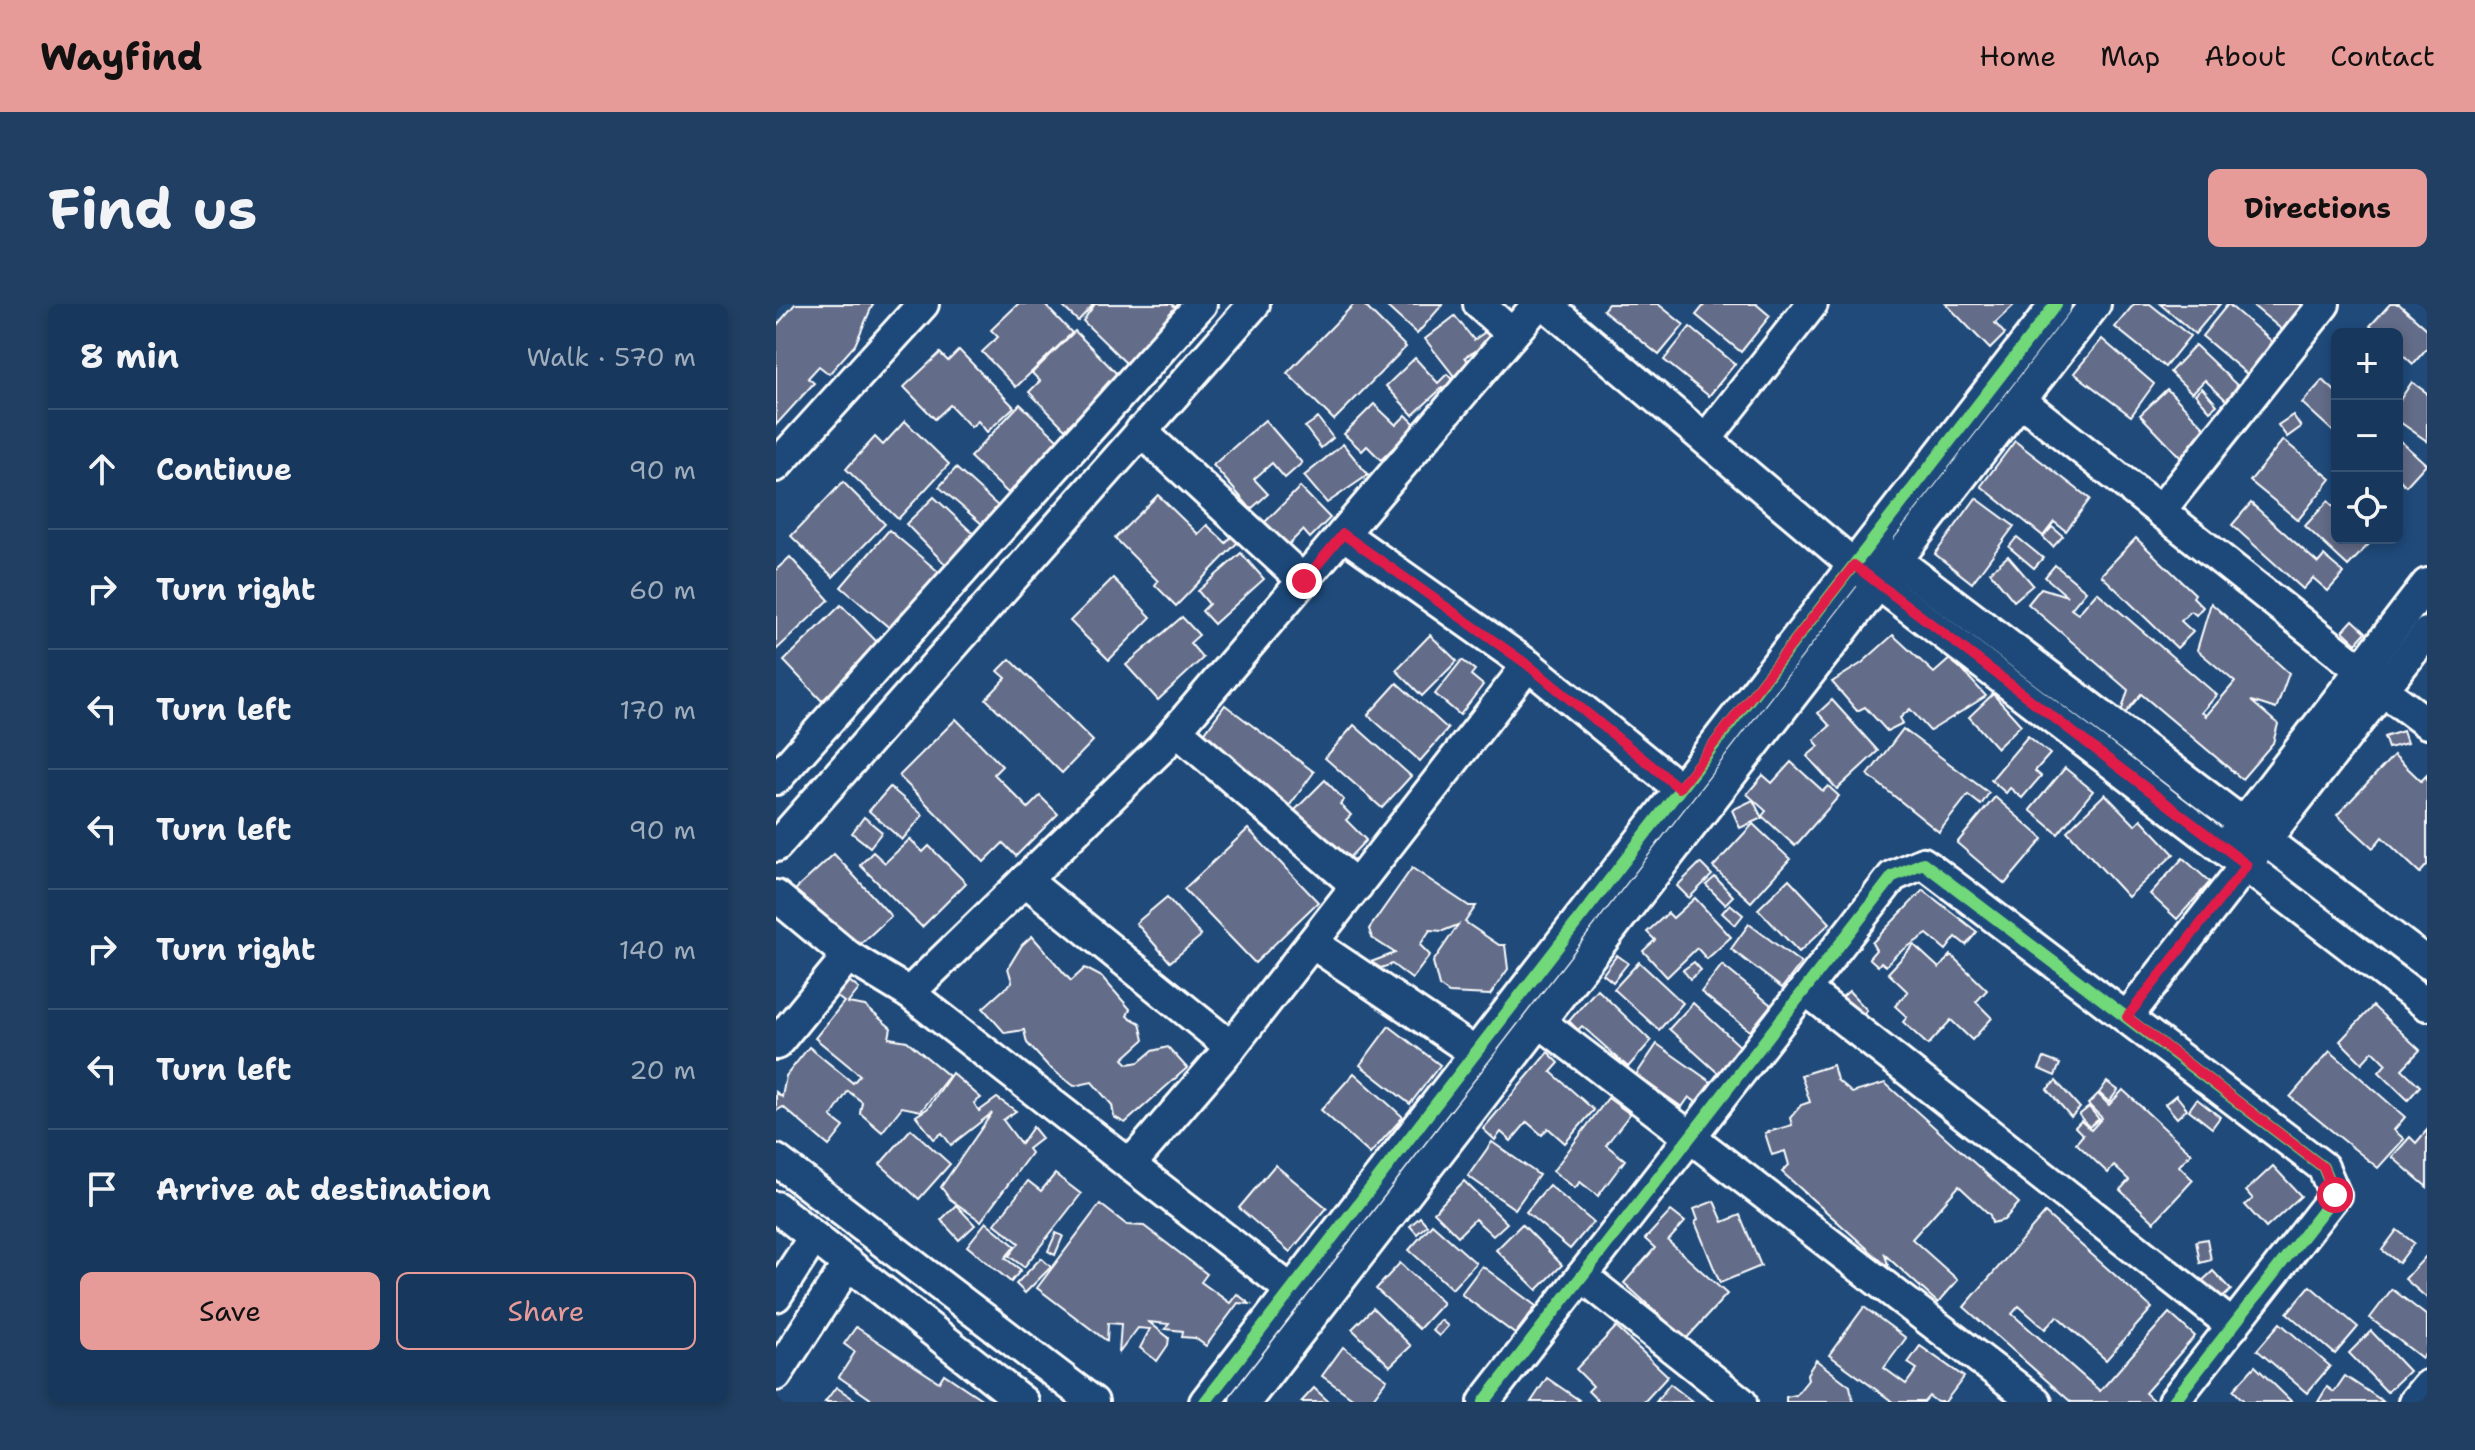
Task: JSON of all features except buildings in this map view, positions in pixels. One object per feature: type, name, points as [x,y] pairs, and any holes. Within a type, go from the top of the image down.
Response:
[{"type":"street","points":[[776,466],[923,304]]},
{"type":"street","points":[[776,779],[1201,304]]},
{"type":"street","points":[[776,846],[1254,304]]},
{"type":"street","points":[[1479,304],[1512,334]]},
{"type":"street","points":[[909,993],[1176,730],[1538,304]]},
{"type":"street","points":[[1545,304],[1706,439],[1889,574],[2236,856],[2427,1005]]},
{"type":"street","points":[[1706,439],[1812,304]]},
{"type":"street","points":[[1205,1402],[2056,304]]},
{"type":"street","points":[[1245,1402],[2095,304]]},
{"type":"street","points":[[2160,511],[2324,304]]},
{"type":"street","points":[[2021,401],[2427,723]]},
{"type":"street","points":[[1141,431],[1304,581]]},
{"type":"street","points":[[1343,534],[1528,665],[1679,788]]},
{"type":"street","points":[[1889,574],[2256,832],[2427,963]]},
{"type":"street","points":[[2127,1017],[2236,856],[2372,680],[2427,584]]},
{"type":"street","points":[[2372,680],[2427,633]]},
{"type":"street","points":[[1130,1165],[1231,1047],[1528,665]]},
{"type":"street","points":[[1176,730],[1357,886]]},
{"type":"street","points":[[1484,1402],[1893,876],[1923,863],[2323,1167],[2335,1195],[2173,1402]]},
{"type":"street","points":[[1025,880],[1231,1047]]},
{"type":"street","points":[[776,896],[848,956],[909,993],[1291,1290]]},
{"type":"street","points":[[1312,943],[1474,1052]]},
{"type":"street","points":[[776,1044],[848,956]]},
{"type":"street","points":[[1805,989],[2233,1326]]},
{"type":"street","points":[[1540,1022],[2036,1402]]},
{"type":"street","points":[[776,1160],[1081,1400]]},
{"type":"street","points":[[776,1207],[1023,1402]]},
{"type":"street","points":[[776,1296],[814,1237]]},
{"type":"street","points":[[776,1375],[848,1264]]},
{"type":"street","points":[[1582,1276],[1741,1402]]},
{"type":"street","points":[[2414,1402],[2427,1386]]},
{"type":"cycle path","points":[[1205,1402],[2056,304]]},
{"type":"cycle path","points":[[1484,1402],[1893,876],[1923,863],[2323,1167],[2335,1195],[2173,1402]]},
{"type":"route","points":[[1304,581],[1343,534],[1528,665],[1679,788],[1854,565],[2247,865],[2127,1017],[2323,1167],[2335,1195]]}]
